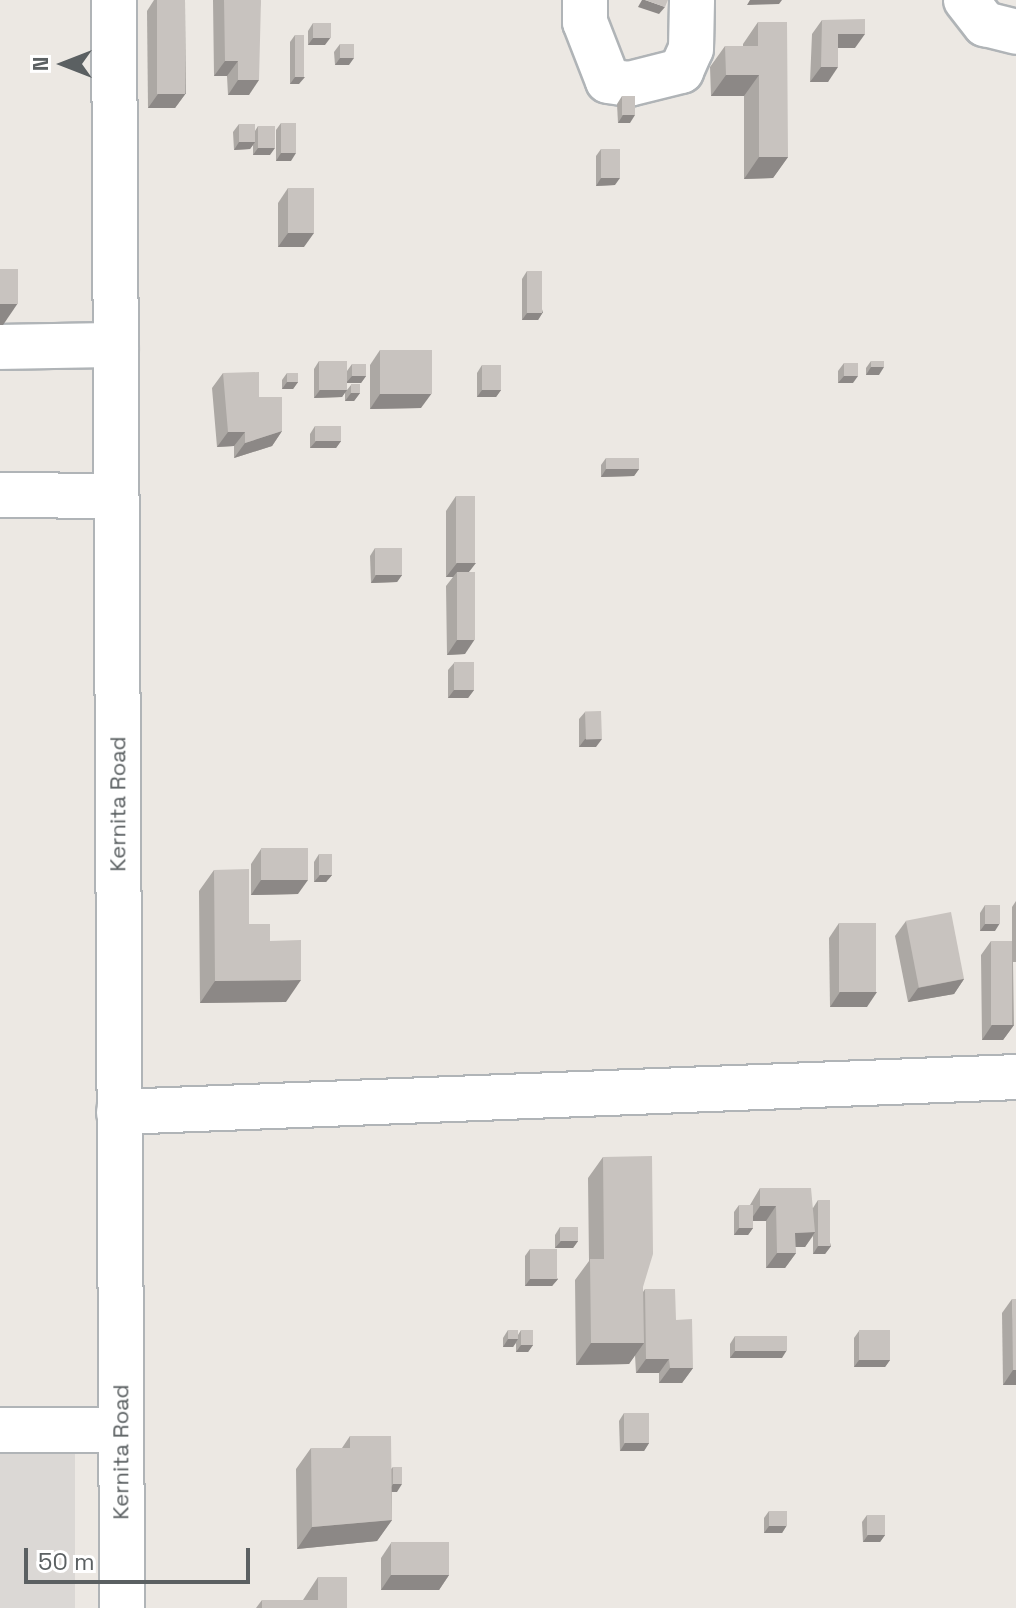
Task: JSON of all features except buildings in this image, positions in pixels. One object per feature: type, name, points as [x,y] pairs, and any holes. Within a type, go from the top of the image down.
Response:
[{"type":"street","name":"Kernita Road","points":[[114,0],[122,1608]]},
{"type":"street","points":[[585,0],[585,22],[608,81],[629,84],[681,71],[691,49],[692,0]]},
{"type":"street","points":[[966,0],[985,24],[1016,32]]},
{"type":"street","points":[[0,347],[116,345]]},
{"type":"street","points":[[0,495],[116,496]]},
{"type":"street","points":[[119,1112],[1016,1077]]},
{"type":"street","points":[[0,1430],[121,1430]]},
{"type":"shaded area","points":[[0,1408],[75,1408],[75,1608],[0,1608]]}]
